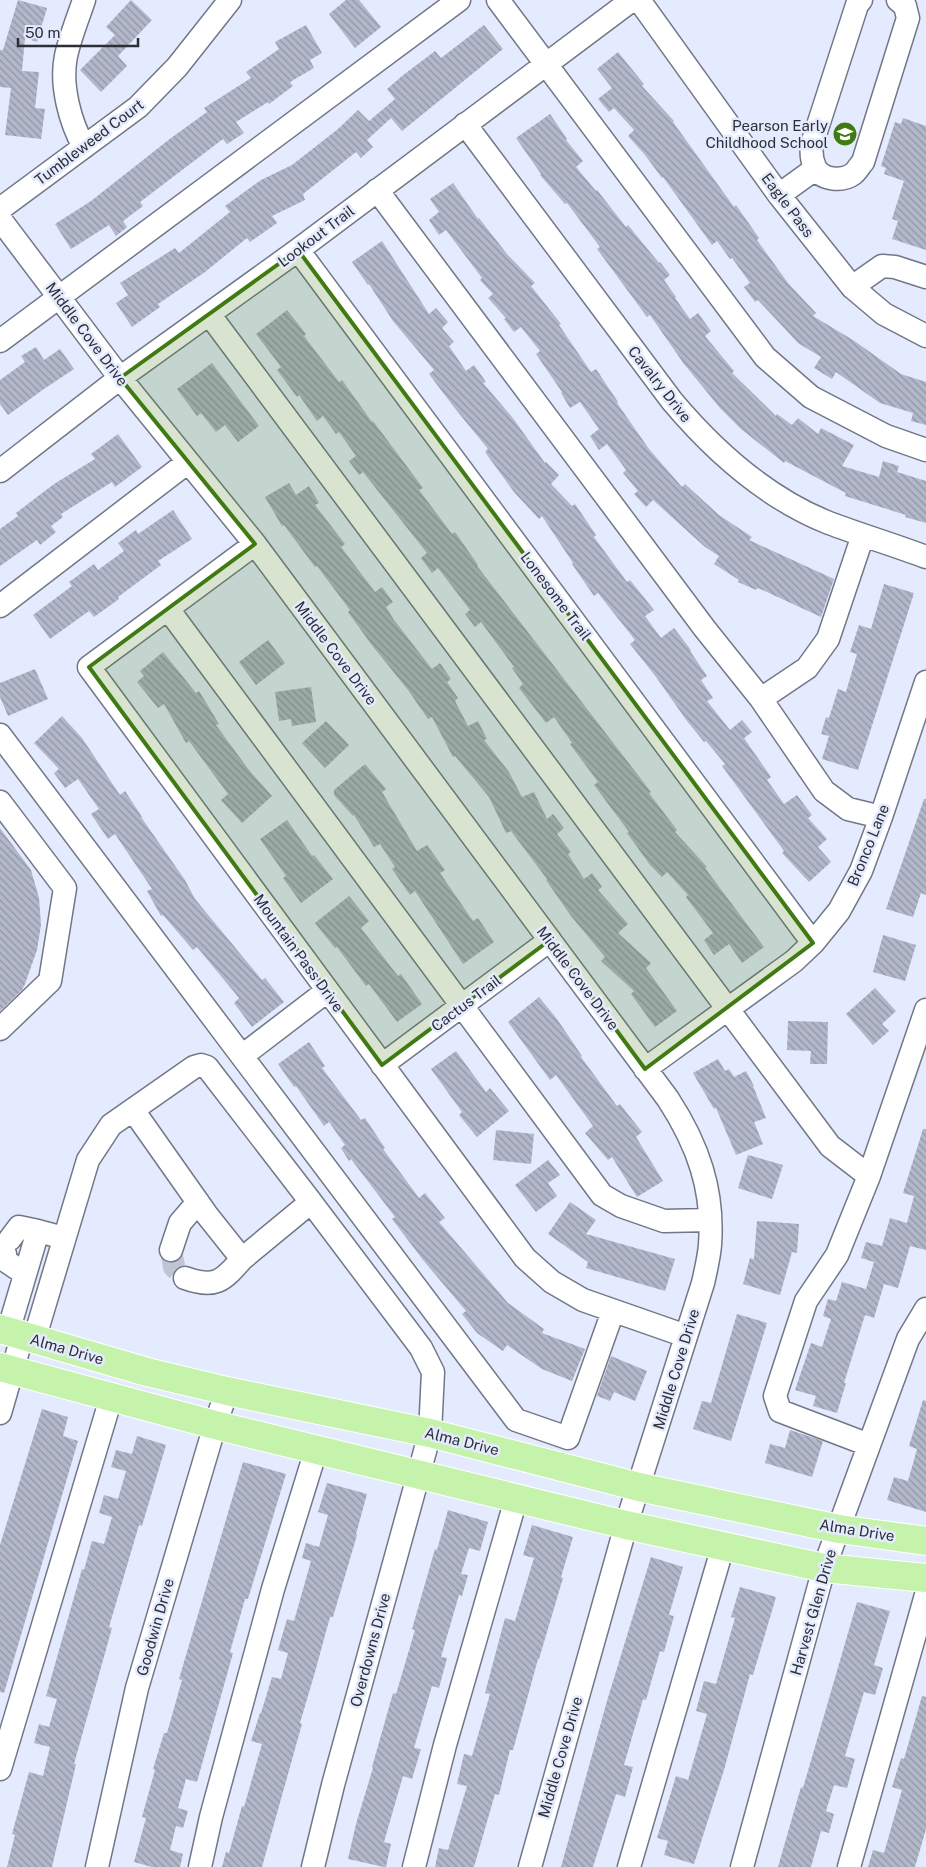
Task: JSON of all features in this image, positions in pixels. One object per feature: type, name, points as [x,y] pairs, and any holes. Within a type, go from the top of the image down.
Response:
[{"type":"main road","name":"Alma Drive","points":[[16,1334],[146,1372],[227,1391],[430,1433],[639,1487],[839,1529],[926,1541]]},
{"type":"main road","points":[[6,1370],[418,1476],[626,1525],[824,1568],[926,1578]]},
{"type":"street","points":[[84,0],[66,57],[65,95],[77,134],[84,147]]},
{"type":"street","name":"Tumbleweed Court","points":[[0,209],[138,107],[177,68],[230,0]]},
{"type":"street","points":[[0,341],[58,296],[460,0]]},
{"type":"street","points":[[498,0],[765,357],[811,397],[886,436],[926,450]]},
{"type":"street","name":"Lookout Trail","points":[[0,471],[120,378],[298,250],[632,0]]},
{"type":"street","name":"Eagle Pass","points":[[639,0],[779,195],[852,287],[884,314],[926,336]]},
{"type":"street","points":[[862,0],[857,5],[812,144],[811,157],[815,169],[825,176],[838,179],[853,174],[863,162],[908,18],[905,6],[898,0]]},
{"type":"street","name":"Cavalry Drive","points":[[465,124],[672,401],[698,432],[736,468],[780,498],[828,522],[926,556]]},
{"type":"street","points":[[779,195],[815,169]]},
{"type":"street","points":[[377,190],[705,630],[761,699],[824,790],[848,809],[881,817]]},
{"type":"street","name":"Middle Cove Drive","points":[[0,219],[120,378],[255,544],[550,940],[685,1125],[702,1167],[710,1220],[710,1245],[704,1283],[626,1525],[530,1867]]},
{"type":"street","name":"Lonesome Trail","points":[[298,250],[813,943]]},
{"type":"street","points":[[852,287],[882,266],[895,267],[926,277]]},
{"type":"street","points":[[209,314],[830,1146],[870,1176]]},
{"type":"street","points":[[0,606],[188,462]]},
{"type":"street","points":[[761,699],[807,668],[828,639],[863,535]]},
{"type":"street","name":"Mountain Pass Drive","points":[[255,544],[89,667],[525,1258],[552,1282],[583,1300],[686,1336]]},
{"type":"street","points":[[168,609],[602,1194],[621,1206],[664,1221],[710,1220]]},
{"type":"street","name":"Bronco Lane","points":[[645,1069],[794,961],[813,943],[839,911],[861,871],[926,682]]},
{"type":"street","points":[[0,735],[516,1420],[568,1438],[613,1311]]},
{"type":"street","points":[[0,802],[65,888],[50,981],[0,1029]]},
{"type":"street","name":"Cactus Trail","points":[[382,1065],[550,940]]},
{"type":"street","points":[[242,1056],[327,991]]},
{"type":"street","points":[[869,1445],[780,1412],[775,1396],[806,1301],[837,1255],[870,1176],[926,1010]]},
{"type":"street","name":"Overdowns Drive","points":[[133,1110],[194,1067],[201,1065],[207,1067],[421,1348],[433,1372],[430,1433],[313,1867]]},
{"type":"street","points":[[16,1334],[64,1238],[88,1160],[112,1125],[133,1110],[198,1202],[242,1259]]},
{"type":"street","points":[[171,1250],[180,1223],[198,1202]]},
{"type":"street","points":[[185,1278],[202,1284],[225,1278],[242,1259],[311,1202]]},
{"type":"street","points":[[25,1274],[6,1261],[8,1246],[19,1227],[64,1238]]},
{"type":"street","points":[[0,1413],[6,1370],[16,1334],[25,1274],[38,1231]]},
{"type":"street","name":"Harvest Glen Drive","points":[[742,1867],[824,1568],[908,1339],[926,1309]]},
{"type":"street","name":"Goodwin Drive","points":[[97,1867],[137,1688],[215,1425],[227,1391]]},
{"type":"street","points":[[0,1770],[111,1398]]},
{"type":"street","points":[[200,1867],[211,1817],[273,1589],[316,1450]]},
{"type":"street","points":[[414,1867],[445,1745],[516,1499]]},
{"type":"street","points":[[629,1867],[723,1546]]},
{"type":"street","points":[[850,1867],[926,1595]]},
{"type":"highlighted area","points":[[298,250],[813,943],[645,1069],[550,940],[382,1065],[89,667],[255,544],[120,378]]},
{"type":"building","points":[[18,0],[47,8],[37,42],[25,38],[22,71],[39,72],[35,108],[45,109],[41,139],[5,135],[11,88],[0,87],[0,50],[3,50]]},
{"type":"building","points":[[131,0],[152,20],[118,56],[127,66],[101,92],[80,70],[115,35],[106,27]]},
{"type":"building","points":[[346,0],[359,0],[381,27],[355,48],[329,14]]},
{"type":"building","points":[[306,25],[322,53],[310,60],[314,68],[290,82],[293,86],[269,104],[268,102],[236,122],[244,133],[227,144],[223,139],[140,202],[143,206],[123,221],[127,227],[116,236],[109,225],[71,249],[55,224],[91,201],[207,112],[204,108],[251,78],[246,72],[279,49],[275,42]]},
{"type":"building","points":[[484,25],[503,49],[402,131],[391,118],[367,140],[373,147],[361,158],[356,152],[303,194],[305,200],[272,216],[277,223],[250,242],[247,238],[205,272],[158,304],[160,307],[132,327],[116,303],[128,295],[120,283],[175,248],[179,253],[230,212],[225,206],[261,180],[292,165],[338,129],[358,110],[369,121],[395,99],[387,89],[402,76],[435,51],[441,58]]},
{"type":"building","points":[[618,52],[644,84],[642,86],[674,121],[734,207],[736,205],[759,238],[757,240],[788,283],[816,313],[813,316],[853,340],[901,374],[926,382],[926,425],[911,421],[913,413],[880,403],[836,372],[832,379],[814,368],[821,357],[798,343],[758,300],[755,302],[744,287],[750,283],[732,258],[730,259],[717,241],[712,245],[663,177],[628,136],[634,130],[614,108],[609,112],[598,99],[612,88],[597,69]]},
{"type":"building","points":[[550,114],[566,140],[583,161],[576,167],[626,227],[628,225],[670,275],[664,280],[675,298],[690,319],[698,313],[711,331],[705,336],[734,371],[732,373],[776,416],[777,414],[792,425],[798,418],[818,434],[821,428],[854,445],[842,466],[879,477],[883,461],[899,466],[897,472],[926,481],[926,523],[845,496],[846,493],[785,461],[784,463],[741,429],[720,408],[684,364],[650,315],[647,317],[597,249],[600,247],[567,203],[565,204],[540,175],[516,138]]},
{"type":"building","points":[[903,118],[926,126],[926,250],[892,239],[898,221],[892,219],[904,181],[884,174],[886,168],[881,166],[895,122],[901,124]]},
{"type":"building","points":[[453,183],[478,219],[507,254],[535,283],[531,286],[561,324],[559,325],[591,372],[596,369],[649,449],[682,487],[685,484],[719,515],[752,537],[749,540],[834,579],[821,617],[758,588],[756,590],[738,582],[739,580],[714,564],[719,556],[705,547],[653,500],[646,507],[634,494],[638,491],[623,473],[626,470],[607,444],[599,450],[590,436],[599,429],[580,402],[570,408],[562,392],[536,354],[540,351],[521,327],[514,332],[504,319],[506,318],[488,298],[493,294],[480,280],[482,278],[446,230],[439,235],[429,220],[439,212],[430,199]]},
{"type":"building","points":[[382,241],[429,314],[436,308],[448,322],[442,328],[454,342],[449,346],[466,371],[474,365],[486,382],[483,383],[512,417],[545,463],[559,475],[551,484],[572,506],[575,504],[596,535],[594,537],[627,582],[630,580],[654,610],[645,616],[661,638],[674,628],[691,650],[707,676],[701,680],[713,698],[707,701],[730,730],[742,720],[752,732],[744,738],[771,777],[767,780],[784,804],[797,795],[812,815],[808,818],[827,839],[818,847],[831,862],[809,882],[782,853],[784,851],[722,766],[725,764],[687,721],[630,644],[635,640],[598,593],[594,596],[542,516],[539,519],[514,492],[485,452],[488,449],[429,374],[434,370],[393,321],[352,262]]},
{"type":"building","points":[[287,310],[339,382],[342,380],[423,488],[419,490],[452,534],[455,532],[477,566],[651,792],[649,793],[677,830],[675,832],[707,867],[705,868],[764,947],[742,963],[729,944],[714,955],[704,940],[713,933],[686,897],[688,895],[667,872],[662,877],[650,865],[627,833],[629,832],[594,785],[598,782],[570,744],[572,743],[554,717],[546,723],[519,688],[523,684],[512,668],[514,667],[481,622],[475,627],[465,614],[470,610],[438,568],[432,573],[421,558],[427,553],[363,472],[359,475],[349,461],[356,456],[339,432],[336,434],[323,416],[317,421],[299,395],[297,397],[277,370],[281,367],[256,334]]},
{"type":"building","points":[[36,347],[44,360],[60,349],[74,369],[8,415],[0,404],[0,380],[25,362],[21,356]]},
{"type":"building","points":[[212,363],[259,426],[238,442],[225,425],[216,432],[201,413],[197,416],[177,389]]},
{"type":"building","points":[[118,434],[142,467],[115,487],[112,482],[61,514],[63,517],[51,526],[56,532],[40,545],[37,540],[0,566],[0,529],[18,516],[16,513],[54,484],[95,459],[91,454]]},
{"type":"building","points":[[289,483],[296,495],[309,486],[319,503],[315,505],[345,544],[341,547],[375,592],[382,587],[393,602],[386,607],[394,620],[432,669],[440,663],[451,679],[447,682],[458,698],[455,701],[468,726],[478,721],[487,739],[484,740],[509,772],[522,797],[534,792],[547,819],[553,814],[564,828],[557,834],[571,852],[568,854],[584,879],[592,873],[602,887],[598,890],[628,924],[618,933],[651,963],[646,968],[677,1011],[655,1027],[631,994],[634,991],[601,961],[605,957],[571,916],[547,879],[511,831],[506,833],[489,797],[455,756],[453,757],[432,717],[428,719],[408,690],[371,644],[348,612],[350,610],[317,566],[315,567],[284,525],[282,526],[265,497]]},
{"type":"building","points":[[173,510],[192,539],[158,561],[161,565],[94,617],[89,611],[50,639],[33,615],[72,586],[69,582],[94,564],[98,570],[124,551],[118,543],[136,530],[138,534]]},
{"type":"building","points":[[884,584],[914,593],[858,770],[822,759],[829,736],[821,734],[826,717],[829,718],[838,689],[846,692],[857,654],[850,652],[859,625],[871,629]]},
{"type":"building","points":[[268,640],[285,663],[256,685],[239,662]]},
{"type":"building","points":[[163,652],[196,693],[199,691],[219,724],[216,725],[249,770],[272,796],[242,823],[221,800],[228,794],[189,741],[186,743],[164,704],[158,708],[137,682],[144,676],[140,671]]},
{"type":"building","points":[[35,669],[48,699],[8,716],[0,697],[0,683]]},
{"type":"building","points":[[311,687],[316,722],[292,726],[291,719],[279,721],[275,692]]},
{"type":"building","points":[[62,716],[82,738],[120,795],[125,791],[185,880],[195,899],[262,980],[265,978],[284,1002],[252,1027],[234,1003],[239,998],[197,947],[193,950],[163,915],[161,916],[147,891],[152,889],[115,834],[108,839],[91,814],[99,809],[78,779],[65,788],[54,773],[59,769],[34,743]]},
{"type":"building","points":[[326,721],[349,745],[325,768],[302,743]]},
{"type":"building","points":[[365,764],[386,789],[382,792],[417,851],[427,845],[445,870],[440,873],[473,921],[478,918],[494,942],[463,964],[415,891],[410,895],[392,869],[395,867],[380,844],[374,847],[354,815],[334,795],[334,790]]},
{"type":"building","points":[[924,799],[926,799],[926,895],[921,893],[913,917],[886,909]]},
{"type":"building","points":[[287,820],[312,856],[314,855],[333,879],[301,903],[283,878],[286,876],[260,839]]},
{"type":"building","points":[[0,828],[31,870],[39,898],[41,925],[37,950],[25,984],[22,990],[0,1011]]},
{"type":"building","points":[[349,896],[369,921],[361,928],[398,976],[401,974],[422,1004],[397,1022],[369,984],[366,986],[337,947],[335,948],[315,923]]},
{"type":"building","points":[[883,935],[916,945],[905,981],[873,972]]},
{"type":"building","points":[[875,988],[896,1011],[882,1024],[889,1031],[873,1045],[846,1014]]},
{"type":"building","points":[[539,997],[557,1019],[581,1057],[617,1106],[620,1104],[642,1132],[636,1137],[663,1181],[637,1197],[612,1157],[608,1160],[585,1133],[593,1126],[556,1075],[550,1080],[508,1022]]},
{"type":"building","points":[[788,1021],[828,1022],[827,1064],[810,1064],[811,1051],[787,1050]]},
{"type":"building","points":[[309,1042],[325,1066],[322,1068],[361,1120],[365,1118],[385,1148],[383,1149],[419,1198],[425,1193],[445,1218],[439,1222],[508,1303],[544,1329],[542,1333],[585,1349],[572,1381],[542,1369],[507,1345],[503,1351],[477,1333],[462,1314],[466,1311],[423,1260],[392,1219],[395,1217],[351,1159],[349,1161],[341,1148],[345,1145],[329,1122],[324,1126],[278,1064]]},
{"type":"building","points":[[456,1051],[486,1092],[490,1088],[509,1111],[477,1137],[459,1115],[462,1112],[431,1069]]},
{"type":"building","points":[[718,1059],[725,1071],[729,1069],[734,1077],[746,1071],[766,1118],[754,1122],[763,1144],[736,1155],[716,1108],[714,1109],[693,1073]]},
{"type":"building","points":[[923,1129],[926,1129],[926,1250],[910,1246],[898,1288],[884,1284],[874,1318],[865,1315],[844,1383],[846,1383],[837,1413],[813,1406],[816,1396],[795,1390],[811,1343],[822,1347],[831,1319],[823,1316],[828,1299],[836,1301],[842,1282],[866,1289],[874,1262],[861,1258],[866,1242],[882,1246],[890,1218],[907,1223],[914,1196],[903,1193]]},
{"type":"building","points":[[496,1130],[534,1134],[531,1164],[493,1160]]},
{"type":"building","points":[[748,1155],[783,1165],[772,1199],[738,1188]]},
{"type":"building","points":[[548,1160],[560,1175],[548,1183],[557,1196],[536,1212],[515,1185]]},
{"type":"building","points":[[570,1202],[596,1220],[586,1234],[675,1259],[665,1291],[586,1268],[588,1262],[548,1234]]},
{"type":"building","points":[[757,1221],[799,1224],[797,1253],[792,1252],[780,1295],[743,1284],[750,1258],[754,1259]]},
{"type":"building","points":[[737,1314],[767,1323],[731,1441],[693,1429],[702,1401],[711,1403]]},
{"type":"building","points":[[611,1356],[647,1371],[635,1401],[614,1392],[610,1401],[597,1396]]},
{"type":"building","points":[[923,1400],[926,1401],[926,1512],[887,1500],[894,1477],[908,1481],[917,1449],[909,1446]]},
{"type":"building","points":[[42,1409],[68,1417],[63,1436],[78,1441],[4,1693],[0,1692],[0,1545]]},
{"type":"building","points":[[790,1430],[823,1441],[812,1477],[765,1463],[770,1444],[785,1448]]},
{"type":"building","points":[[137,1436],[166,1445],[142,1526],[139,1525],[109,1627],[112,1628],[74,1764],[76,1764],[52,1867],[7,1867],[15,1835],[12,1834],[29,1772],[43,1776],[50,1747],[34,1743],[39,1724],[49,1727],[57,1699],[46,1696],[82,1569],[84,1570],[92,1541],[104,1544],[112,1517],[99,1513],[104,1495],[118,1499],[126,1471],[111,1467],[116,1450],[132,1454]]},
{"type":"building","points":[[243,1462],[286,1474],[248,1599],[245,1599],[230,1652],[233,1653],[197,1782],[186,1779],[178,1808],[188,1811],[183,1828],[176,1826],[170,1850],[183,1854],[180,1867],[152,1867],[134,1862],[146,1818],[142,1817],[155,1770],[153,1769],[164,1733],[167,1733],[182,1680],[179,1679]]},
{"type":"building","points":[[327,1483],[367,1494],[357,1535],[333,1617],[330,1617],[262,1867],[222,1867],[226,1852],[229,1853],[242,1806],[244,1807],[262,1744],[251,1741],[272,1677],[281,1679],[288,1653],[278,1650],[287,1619],[294,1621],[311,1561],[302,1558],[306,1543],[319,1547],[328,1515],[318,1512]]},
{"type":"building","points":[[448,1510],[488,1522],[480,1551],[469,1548],[461,1574],[468,1575],[462,1596],[459,1595],[441,1657],[447,1658],[439,1688],[432,1686],[414,1748],[421,1749],[412,1779],[403,1776],[384,1842],[391,1844],[386,1867],[348,1859],[393,1693],[396,1694],[415,1630],[412,1629]]},
{"type":"building","points":[[532,1525],[573,1537],[561,1577],[563,1578],[513,1750],[510,1750],[499,1795],[495,1794],[474,1867],[435,1867],[439,1848],[448,1850],[467,1786],[457,1784],[464,1754],[472,1756],[490,1694],[485,1693],[505,1618],[515,1621],[534,1558],[523,1555]]},
{"type":"building","points":[[651,1557],[683,1567],[669,1615],[674,1616],[664,1652],[660,1651],[646,1700],[643,1699],[624,1765],[633,1767],[625,1797],[616,1794],[593,1867],[561,1867],[607,1701]]},
{"type":"building","points":[[740,1587],[776,1597],[753,1675],[750,1674],[724,1770],[694,1864],[664,1855],[668,1841],[657,1838],[676,1776],[688,1780],[707,1714],[696,1711],[704,1681],[716,1684],[735,1618],[731,1617]]},
{"type":"building","points":[[857,1602],[890,1611],[874,1665],[883,1668],[875,1695],[864,1692],[845,1756],[855,1759],[847,1788],[834,1785],[826,1811],[834,1814],[829,1833],[821,1831],[811,1867],[778,1867],[801,1787],[803,1788]]},
{"type":"building","points":[[922,1696],[926,1697],[926,1829],[915,1867],[868,1867],[873,1850],[884,1853],[902,1790],[892,1787],[901,1758],[904,1759]]},
{"type":"tunnel","points":[[171,1250],[174,1267],[185,1278]]},
{"type":"place","name":"Pearson Early Childhood School","points":[[845,134]]}]
